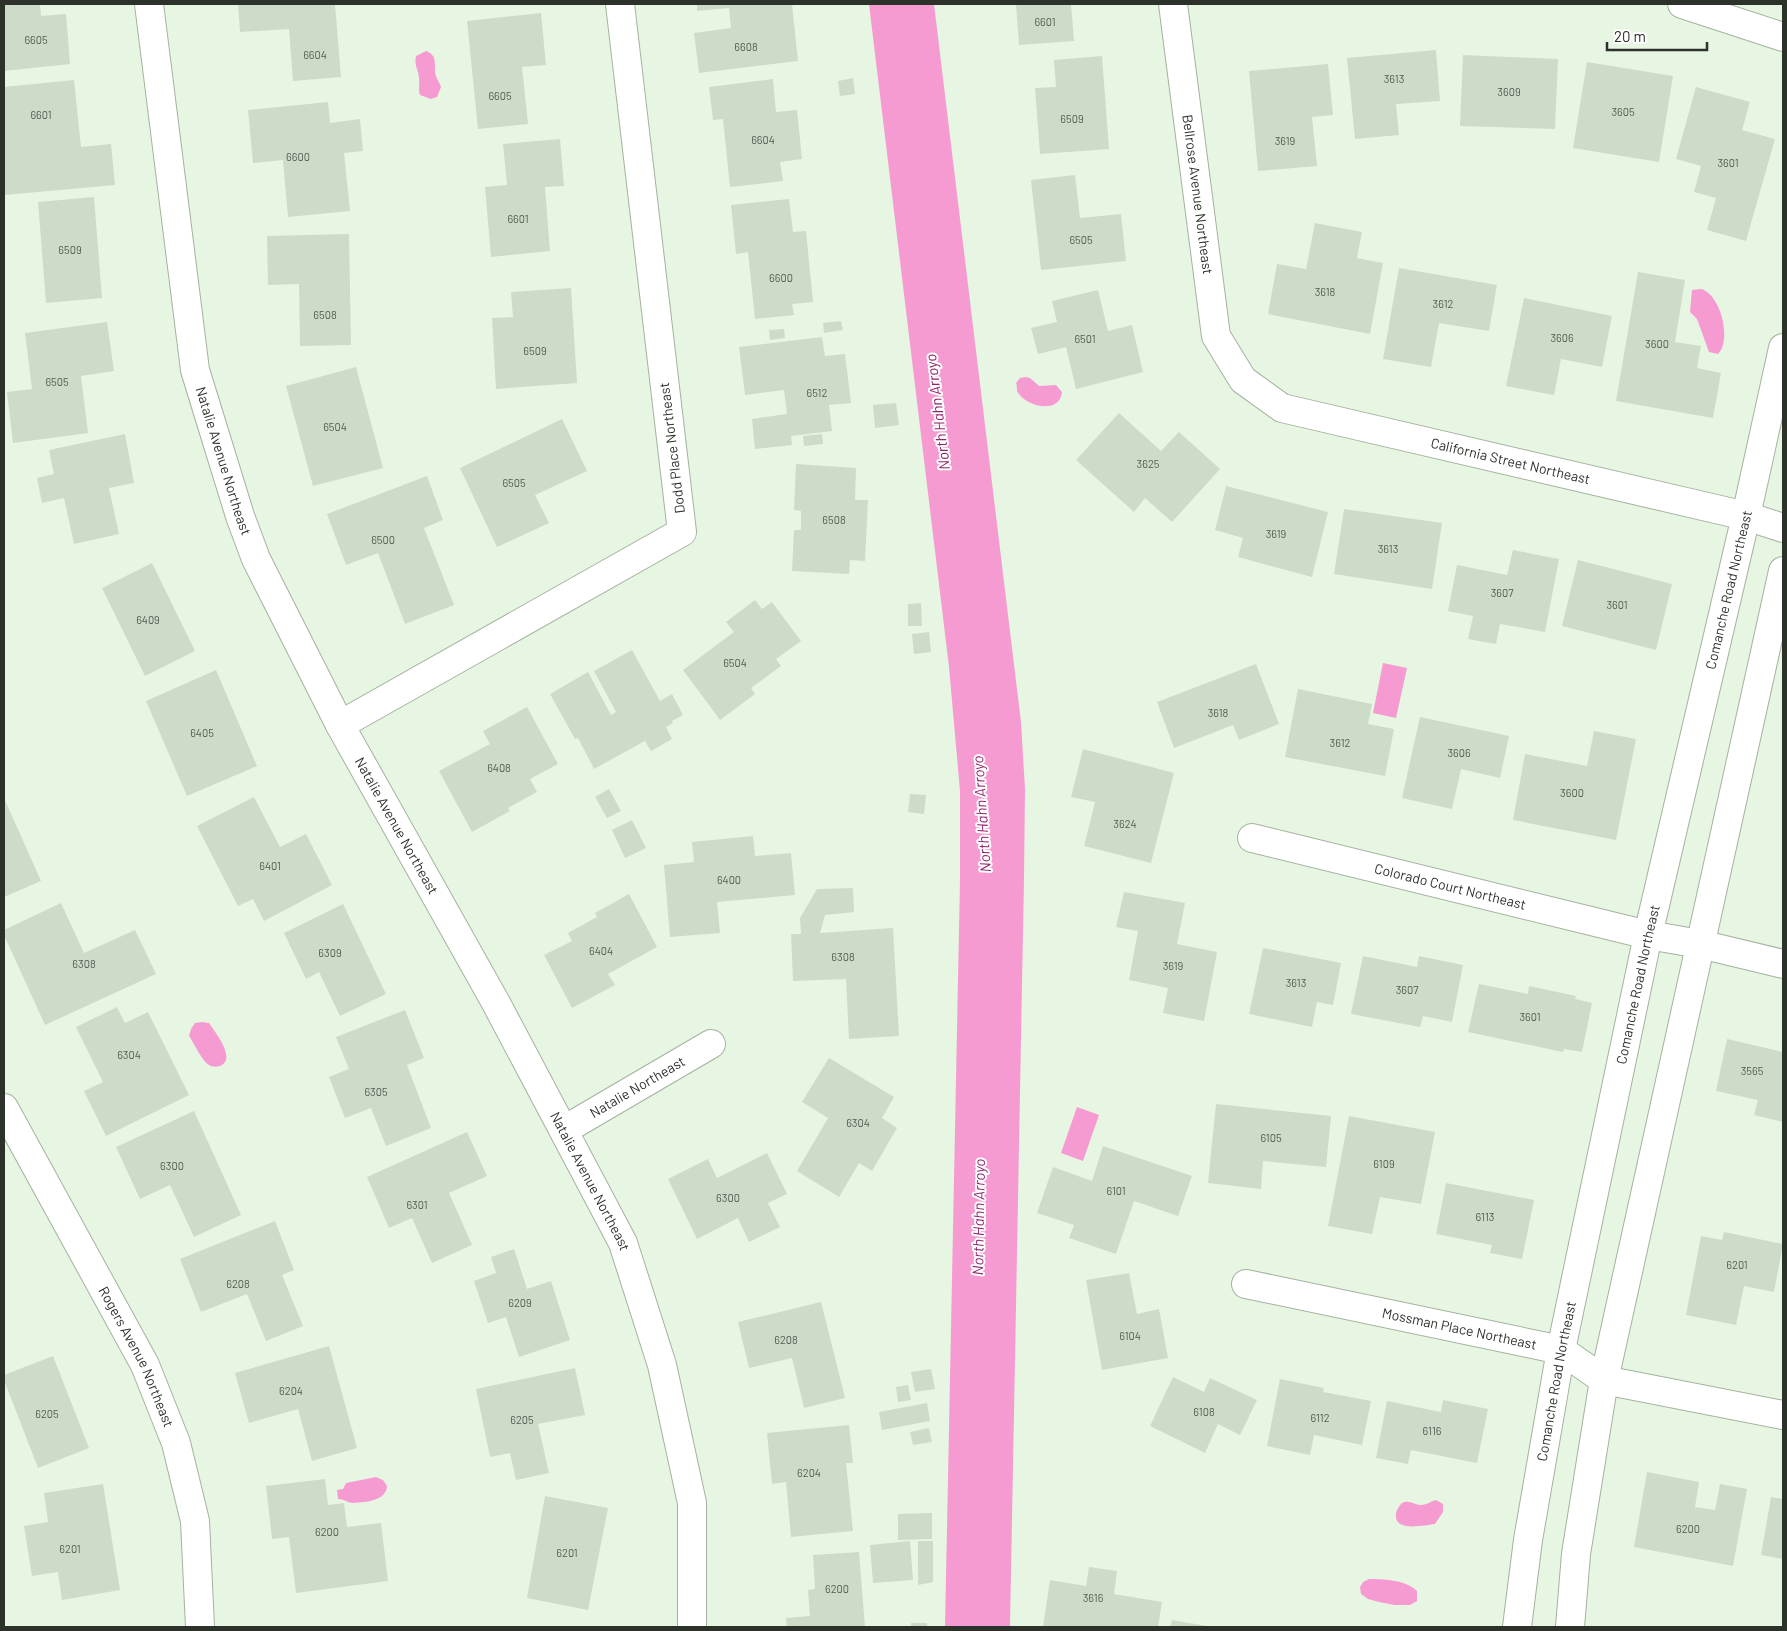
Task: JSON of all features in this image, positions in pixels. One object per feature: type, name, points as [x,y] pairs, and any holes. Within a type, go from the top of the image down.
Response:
[{"type":"street","name":"Natalie Avenue Northeast","points":[[149,4],[195,370],[240,516],[256,558],[340,725],[496,1003],[624,1243],[662,1365],[692,1503],[692,1627]]},
{"type":"street","name":"Dodd Place Northeast","points":[[340,725],[682,532],[620,4]]},
{"type":"street","name":"Bellrose Avenue Northeast","points":[[1176,4],[1216,336],[1243,380]]},
{"type":"street","points":[[1682,4],[1783,37]]},
{"type":"street","name":"Comanche Road Northeast","points":[[1518,1627],[1528,1540],[1561,1350],[1648,935],[1746,516],[1783,348]]},
{"type":"street","name":"California Street Northeast","points":[[1243,380],[1282,408],[1746,516],[1783,528]]},
{"type":"street","points":[[1570,1627],[1576,1554],[1604,1380],[1783,571]]},
{"type":"street","name":"Colorado Court Northeast","points":[[1252,838],[1648,935],[1700,944],[1783,964]]},
{"type":"street","name":"Natalie Northeast","points":[[564,1130],[712,1044]]},
{"type":"street","name":"Rogers Avenue Northeast","points":[[4,1108],[146,1365],[176,1442],[195,1520],[200,1627]]},
{"type":"street","name":"Mossman Place Northeast","points":[[1246,1284],[1561,1350],[1604,1380],[1783,1414]]},
{"type":"water","name":"North Hahn Arroyo","points":[[869,4],[934,4],[1021,722],[1025,789],[1024,879],[1010,1627],[945,1627],[960,880],[960,791],[949,667]]},
{"type":"water","points":[[426,51],[433,55],[436,76],[441,87],[437,97],[431,99],[420,95],[419,77],[415,62],[416,56]]},
{"type":"water","points":[[1701,289],[1714,299],[1722,318],[1724,339],[1718,354],[1709,352],[1697,319],[1690,312],[1692,290]]},
{"type":"water","points":[[1026,377],[1039,386],[1056,385],[1062,392],[1060,399],[1055,404],[1049,406],[1042,406],[1027,401],[1017,391],[1016,383],[1020,378]]},
{"type":"water","points":[[1383,663],[1407,668],[1396,718],[1373,713]]},
{"type":"water","points":[[195,1023],[209,1023],[226,1052],[225,1063],[220,1066],[210,1066],[206,1063],[189,1036]]},
{"type":"water","points":[[1077,1107],[1099,1115],[1083,1161],[1061,1153]]},
{"type":"water","points":[[376,1477],[383,1480],[387,1486],[386,1491],[379,1498],[354,1503],[338,1499],[337,1490],[343,1489],[346,1483]]},
{"type":"water","points":[[1436,1500],[1443,1504],[1443,1512],[1435,1524],[1404,1526],[1396,1519],[1396,1512],[1402,1503],[1412,1502],[1423,1505]]},
{"type":"water","points":[[1369,1579],[1407,1584],[1417,1591],[1417,1601],[1410,1605],[1395,1605],[1368,1599],[1361,1594],[1360,1587],[1363,1582]]},
{"type":"building","points":[[4,4],[40,4],[41,16],[66,14],[70,64],[4,71]]},
{"type":"building","points":[[238,4],[335,4],[341,77],[293,81],[289,29],[240,32]]},
{"type":"building","points":[[697,4],[792,4],[798,61],[699,73],[694,33],[731,28],[729,8],[697,11]]},
{"type":"building","points":[[1016,4],[1071,4],[1074,41],[1019,45]]},
{"type":"building","points":[[541,13],[546,65],[522,67],[528,124],[478,129],[467,21]]},
{"type":"building","points":[[1436,50],[1440,101],[1396,104],[1399,135],[1355,139],[1347,58]]},
{"type":"building","points":[[1463,55],[1558,59],[1555,129],[1460,126]]},
{"type":"building","points":[[1102,56],[1109,149],[1040,154],[1035,88],[1056,87],[1054,60]]},
{"type":"building","points":[[1587,62],[1673,76],[1659,162],[1573,148]]},
{"type":"building","points":[[1328,64],[1333,115],[1312,117],[1317,166],[1258,171],[1249,71]]},
{"type":"building","points":[[853,78],[855,94],[840,96],[838,81]]},
{"type":"building","points":[[773,79],[776,112],[797,110],[802,159],[780,162],[783,181],[730,187],[723,119],[713,120],[709,87]]},
{"type":"building","points":[[74,80],[81,147],[111,144],[115,185],[4,195],[4,87]]},
{"type":"building","points":[[1696,87],[1750,102],[1742,130],[1775,139],[1746,241],[1707,230],[1716,198],[1694,192],[1701,166],[1676,159]]},
{"type":"building","points":[[328,102],[330,123],[360,119],[363,151],[344,153],[350,211],[288,217],[283,160],[253,163],[248,110]]},
{"type":"building","points":[[560,139],[564,186],[545,187],[550,251],[491,257],[485,187],[507,185],[503,144]]},
{"type":"building","points":[[1075,175],[1080,218],[1121,214],[1126,261],[1041,270],[1031,180]]},
{"type":"building","points":[[94,197],[102,298],[46,303],[38,202]]},
{"type":"building","points":[[789,199],[793,232],[806,231],[813,302],[792,304],[794,315],[755,319],[748,252],[736,254],[731,205]]},
{"type":"building","points":[[1315,223],[1362,232],[1357,258],[1383,263],[1370,334],[1268,314],[1277,264],[1306,269]]},
{"type":"building","points":[[349,234],[351,345],[300,346],[299,284],[268,285],[267,236]]},
{"type":"building","points":[[1399,268],[1497,285],[1489,331],[1439,323],[1431,367],[1383,359]]},
{"type":"building","points":[[1638,272],[1685,280],[1675,342],[1701,346],[1697,368],[1721,373],[1713,418],[1616,401]]},
{"type":"building","points":[[571,288],[577,383],[496,389],[492,318],[513,317],[511,292]]},
{"type":"building","points":[[1098,290],[1108,331],[1132,325],[1143,372],[1076,389],[1066,347],[1038,354],[1031,328],[1057,322],[1052,301]]},
{"type":"building","points":[[1524,298],[1612,316],[1602,367],[1561,359],[1554,395],[1506,386]]},
{"type":"building","points":[[841,321],[843,330],[824,333],[823,323]]},
{"type":"building","points":[[107,322],[114,371],[81,376],[88,433],[13,443],[7,392],[32,389],[25,333]]},
{"type":"building","points":[[784,329],[785,338],[770,340],[769,330]]},
{"type":"building","points":[[822,337],[825,356],[845,354],[851,403],[829,405],[832,431],[791,436],[792,445],[755,449],[752,419],[787,414],[784,390],[745,395],[739,347]]},
{"type":"building","points":[[356,367],[383,468],[313,486],[286,386]]},
{"type":"building","points":[[896,403],[899,425],[875,428],[873,405]]},
{"type":"building","points":[[1119,413],[1161,451],[1179,432],[1220,469],[1172,522],[1145,498],[1134,512],[1076,460]]},
{"type":"building","points":[[562,419],[587,471],[535,495],[549,523],[497,547],[460,468]]},
{"type":"building","points":[[125,434],[134,483],[109,488],[119,534],[74,544],[64,498],[42,503],[37,478],[54,474],[49,450]]},
{"type":"building","points":[[822,434],[823,444],[804,446],[803,436]]},
{"type":"building","points":[[796,464],[856,468],[855,500],[868,500],[865,561],[850,560],[849,574],[792,571],[794,530],[801,530],[801,511],[794,510]]},
{"type":"building","points":[[427,476],[443,520],[424,528],[454,605],[405,624],[378,553],[346,565],[327,514]]},
{"type":"building","points":[[1226,486],[1328,512],[1312,577],[1238,557],[1243,538],[1215,530]]},
{"type":"building","points":[[1344,509],[1442,523],[1432,589],[1334,574]]},
{"type":"building","points":[[1513,550],[1559,559],[1545,632],[1500,624],[1496,644],[1468,639],[1473,616],[1448,611],[1457,565],[1507,575]]},
{"type":"building","points":[[1578,560],[1672,584],[1656,650],[1562,626]]},
{"type":"building","points":[[152,563],[195,651],[145,676],[102,588]]},
{"type":"building","points":[[755,600],[762,609],[772,602],[801,641],[776,659],[781,666],[751,688],[755,694],[720,720],[683,670],[734,632],[726,622]]},
{"type":"building","points":[[921,603],[922,626],[908,626],[908,604]]},
{"type":"building","points":[[929,632],[931,652],[914,654],[912,634]]},
{"type":"building","points":[[632,650],[660,701],[672,694],[683,715],[666,727],[672,739],[651,751],[645,741],[594,769],[578,738],[575,739],[550,694],[588,672],[611,715],[616,712],[594,671]]},
{"type":"building","points":[[1256,664],[1279,724],[1239,740],[1233,725],[1174,748],[1157,702]]},
{"type":"building","points":[[216,670],[257,766],[187,796],[146,701]]},
{"type":"building","points":[[1298,689],[1372,704],[1368,724],[1394,729],[1385,776],[1285,757]]},
{"type":"building","points":[[527,707],[558,764],[530,779],[537,792],[508,808],[510,811],[472,832],[439,771],[490,744],[483,731]]},
{"type":"building","points":[[1420,717],[1509,736],[1500,778],[1461,769],[1452,809],[1402,798]]},
{"type":"building","points":[[1594,731],[1636,739],[1616,840],[1513,820],[1525,754],[1587,766]]},
{"type":"building","points":[[1083,749],[1174,773],[1151,863],[1084,846],[1095,802],[1071,797]]},
{"type":"building","points":[[609,789],[621,811],[607,818],[595,797]]},
{"type":"building","points":[[910,794],[926,795],[924,814],[908,812]]},
{"type":"building","points":[[254,797],[280,847],[306,834],[332,885],[264,921],[253,899],[238,906],[197,826]]},
{"type":"building","points":[[4,798],[41,881],[4,897]]},
{"type":"building","points":[[632,820],[646,848],[625,858],[612,830]]},
{"type":"building","points":[[753,836],[755,856],[791,853],[795,895],[717,902],[720,933],[670,937],[664,865],[694,862],[692,842]]},
{"type":"building","points":[[853,888],[854,912],[825,915],[820,933],[893,928],[899,1036],[849,1039],[846,979],[793,981],[791,934],[801,934],[800,918],[817,889]]},
{"type":"building","points":[[1124,892],[1185,903],[1177,944],[1217,952],[1204,1021],[1163,1013],[1168,988],[1129,980],[1138,931],[1116,927]]},
{"type":"building","points":[[629,894],[657,947],[608,974],[615,985],[572,1008],[544,955],[572,941],[568,933],[597,917],[595,913]]},
{"type":"building","points":[[61,903],[84,953],[135,930],[156,974],[45,1025],[4,935],[4,930]]},
{"type":"building","points":[[343,904],[386,994],[340,1016],[319,972],[306,979],[284,933]]},
{"type":"building","points":[[1263,948],[1341,963],[1333,1005],[1317,1002],[1312,1027],[1249,1014]]},
{"type":"building","points":[[1363,956],[1417,967],[1419,956],[1463,965],[1452,1022],[1423,1016],[1420,1027],[1351,1014]]},
{"type":"building","points":[[1479,984],[1528,994],[1529,986],[1576,996],[1575,999],[1592,1003],[1582,1052],[1564,1049],[1563,1052],[1468,1032]]},
{"type":"building","points":[[117,1007],[125,1023],[148,1012],[189,1095],[106,1136],[84,1091],[103,1082],[76,1027]]},
{"type":"building","points":[[405,1010],[424,1058],[407,1065],[431,1128],[386,1146],[371,1108],[345,1118],[329,1077],[349,1069],[336,1037]]},
{"type":"building","points":[[1727,1039],[1783,1052],[1783,1122],[1754,1115],[1758,1100],[1716,1091]]},
{"type":"building","points":[[829,1058],[894,1097],[882,1118],[897,1128],[872,1171],[859,1163],[839,1197],[797,1171],[828,1118],[802,1102]]},
{"type":"building","points":[[1216,1104],[1331,1116],[1326,1167],[1263,1161],[1261,1189],[1208,1183]]},
{"type":"building","points":[[194,1111],[241,1215],[194,1237],[170,1185],[140,1199],[116,1147]]},
{"type":"building","points":[[1349,1116],[1435,1132],[1421,1204],[1380,1197],[1372,1234],[1328,1226]]},
{"type":"building","points":[[467,1132],[487,1176],[449,1193],[472,1245],[432,1263],[412,1218],[389,1228],[367,1177]]},
{"type":"building","points":[[1103,1146],[1192,1176],[1178,1216],[1134,1201],[1116,1254],[1069,1238],[1074,1225],[1037,1213],[1053,1167],[1092,1181]]},
{"type":"building","points":[[767,1153],[787,1194],[768,1203],[780,1227],[749,1242],[738,1218],[697,1239],[668,1179],[708,1159],[717,1178]]},
{"type":"building","points":[[1446,1183],[1534,1200],[1522,1259],[1490,1253],[1492,1245],[1436,1234]]},
{"type":"building","points":[[275,1221],[294,1270],[282,1275],[303,1326],[266,1341],[247,1294],[201,1312],[180,1259]]},
{"type":"building","points":[[1724,1232],[1783,1244],[1774,1292],[1744,1286],[1736,1325],[1686,1315],[1701,1236],[1722,1240]]},
{"type":"building","points":[[514,1249],[527,1289],[551,1281],[570,1340],[519,1357],[506,1317],[488,1323],[474,1281],[496,1273],[491,1257]]},
{"type":"building","points":[[1129,1273],[1137,1314],[1159,1309],[1168,1358],[1102,1370],[1086,1280]]},
{"type":"building","points":[[821,1302],[845,1398],[804,1408],[792,1358],[749,1368],[738,1322]]},
{"type":"building","points":[[329,1346],[357,1448],[312,1461],[298,1409],[249,1423],[235,1373]]},
{"type":"building","points":[[53,1356],[89,1448],[38,1468],[4,1380],[4,1375]]},
{"type":"building","points":[[575,1368],[585,1415],[538,1424],[549,1473],[516,1480],[510,1453],[490,1457],[476,1389]]},
{"type":"building","points":[[931,1369],[935,1389],[915,1392],[911,1372]]},
{"type":"building","points":[[1173,1377],[1204,1392],[1210,1378],[1257,1400],[1240,1435],[1218,1424],[1205,1453],[1150,1426]]},
{"type":"building","points":[[1280,1379],[1324,1388],[1323,1392],[1371,1401],[1362,1445],[1314,1435],[1310,1455],[1267,1446]]},
{"type":"building","points":[[908,1385],[911,1400],[898,1402],[896,1387]]},
{"type":"building","points":[[1443,1400],[1488,1409],[1477,1463],[1411,1450],[1408,1464],[1376,1458],[1387,1401],[1441,1412]]},
{"type":"building","points":[[927,1403],[930,1421],[882,1430],[879,1412]]},
{"type":"building","points":[[849,1425],[853,1463],[846,1463],[853,1531],[791,1537],[786,1482],[772,1484],[767,1433]]},
{"type":"building","points":[[929,1428],[932,1442],[913,1445],[910,1432]]},
{"type":"building","points":[[1647,1472],[1699,1482],[1695,1507],[1715,1510],[1720,1484],[1747,1489],[1733,1566],[1634,1547]]},
{"type":"building","points":[[325,1479],[328,1505],[344,1503],[347,1527],[381,1523],[388,1581],[296,1593],[289,1537],[272,1539],[266,1486]]},
{"type":"building","points":[[103,1484],[120,1590],[62,1600],[58,1572],[32,1576],[24,1526],[48,1522],[44,1493]]},
{"type":"building","points":[[545,1496],[608,1508],[588,1610],[527,1598]]},
{"type":"building","points":[[1771,1497],[1783,1499],[1783,1559],[1761,1555]]},
{"type":"building","points":[[932,1513],[932,1539],[898,1540],[898,1514]]},
{"type":"building","points":[[910,1541],[913,1580],[873,1583],[870,1545]]},
{"type":"building","points":[[918,1541],[933,1541],[933,1582],[918,1585]]},
{"type":"building","points":[[859,1552],[865,1627],[787,1627],[786,1618],[810,1616],[808,1590],[815,1589],[813,1555]]},
{"type":"building","points":[[1089,1567],[1117,1571],[1114,1594],[1162,1602],[1158,1627],[1043,1627],[1050,1580],[1086,1586]]},
{"type":"building","points":[[1172,1620],[1207,1626],[1207,1627],[1170,1627]]},
{"type":"building","points":[[911,1623],[927,1623],[927,1627],[911,1627]]}]
